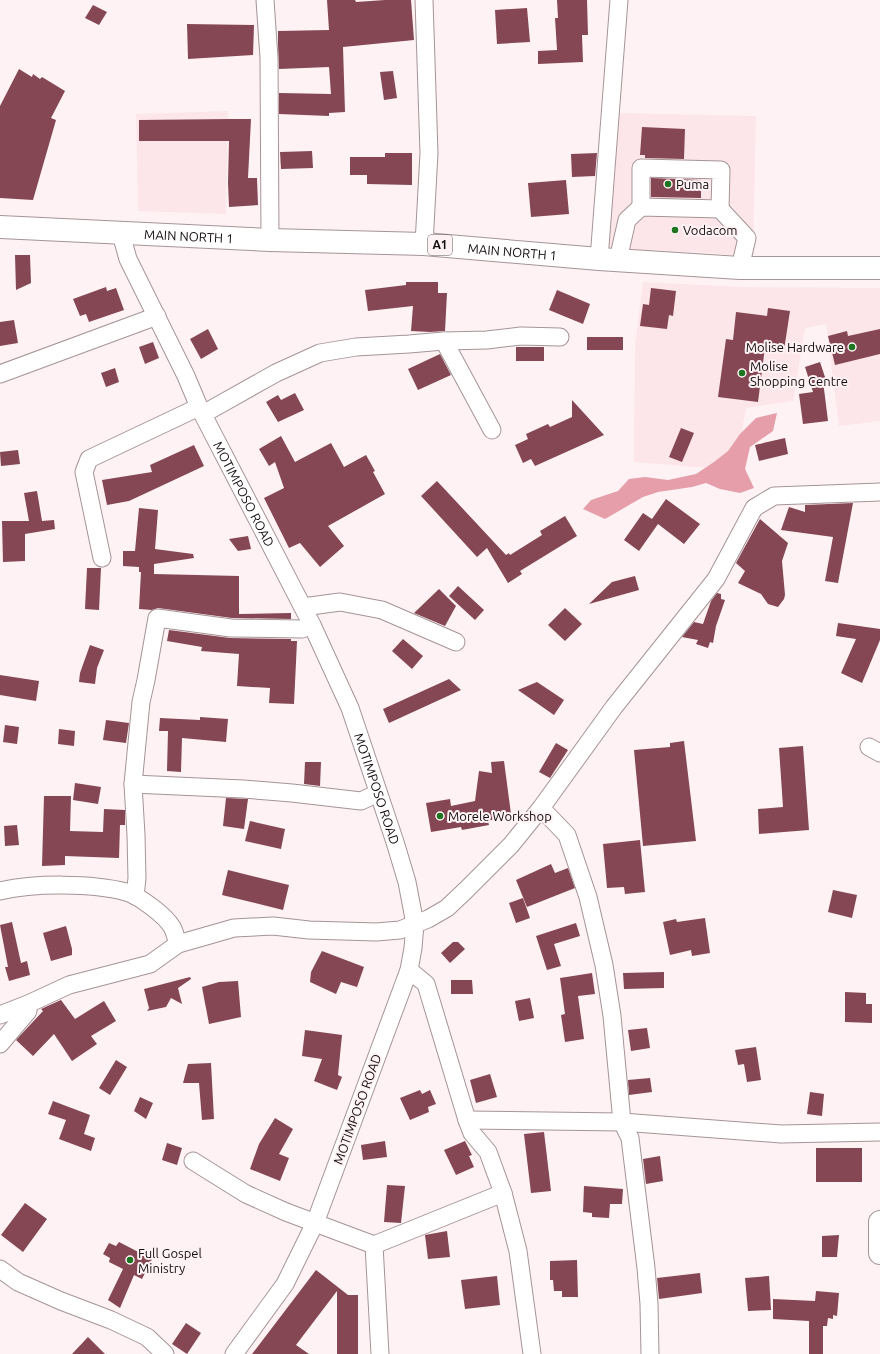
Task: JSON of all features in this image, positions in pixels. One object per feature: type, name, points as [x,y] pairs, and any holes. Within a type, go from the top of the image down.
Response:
[{"type":"main road","name":"MAIN NORTH 1","points":[[0,227],[270,240],[424,244],[608,260],[740,268],[880,268]]},
{"type":"main road","points":[[880,1222],[880,1253]]},
{"type":"street","points":[[265,0],[268,58],[270,240]]},
{"type":"street","points":[[424,0],[429,153],[424,244]]},
{"type":"street","points":[[608,260],[619,0]]},
{"type":"street","points":[[641,207],[641,168],[721,170],[720,209],[746,238],[740,268]]},
{"type":"street","points":[[608,260],[627,220],[641,207],[720,209]]},
{"type":"street","name":"MOTIMPOSO ROAD","points":[[121,234],[128,259],[157,316],[201,410],[303,606],[350,708],[408,882],[416,924],[408,970],[315,1223],[285,1284],[234,1354]]},
{"type":"street","points":[[0,374],[157,316]]},
{"type":"street","points":[[102,558],[84,472],[89,459],[201,410],[320,353],[356,347],[444,341],[487,340],[521,336],[560,337]]},
{"type":"street","points":[[444,341],[492,430]]},
{"type":"street","points":[[0,1015],[28,1004],[68,985],[150,964],[178,944],[234,928],[273,926],[309,930],[376,932],[400,930],[428,919],[447,908],[511,845],[541,808],[614,707],[716,578],[754,508],[774,496],[880,492]]},
{"type":"street","points":[[303,606],[340,602],[382,610],[456,642]]},
{"type":"street","points":[[135,896],[137,878],[133,784],[140,702],[146,680],[157,618],[231,628],[302,629],[312,625]]},
{"type":"street","points":[[133,784],[250,790],[361,801],[378,793]]},
{"type":"street","points":[[541,808],[567,835],[588,897],[604,965],[612,1016],[622,1122],[630,1138],[646,1261],[650,1354]]},
{"type":"street","points":[[8,889],[88,886],[126,892],[150,905],[172,927],[178,944]]},
{"type":"street","points":[[408,970],[426,984],[466,1120],[472,1133],[488,1152],[503,1193],[518,1251],[532,1354]]},
{"type":"street","points":[[0,1044],[28,1011],[28,1004]]},
{"type":"street","points":[[466,1120],[622,1122],[781,1134],[880,1132]]},
{"type":"street","points":[[193,1161],[246,1194],[286,1212],[374,1244],[503,1193]]},
{"type":"street","points":[[374,1244],[380,1354]]},
{"type":"street","points":[[0,1269],[18,1282],[147,1337],[165,1354]]},
{"type":"shaded area","points":[[228,111],[226,214],[138,211],[136,114]]},
{"type":"shaded area","points":[[618,113],[756,116],[753,257],[709,253],[600,248]]},
{"type":"shaded area","points":[[643,282],[742,287],[880,288],[880,421],[839,426],[826,324],[805,328],[793,401],[746,408],[735,470],[634,462],[635,345]]},
{"type":"shaded area","points":[[777,413],[773,431],[750,447],[745,469],[754,488],[740,493],[720,489],[706,483],[692,487],[658,492],[643,497],[605,519],[583,509],[591,500],[618,491],[629,479],[645,477],[668,480],[696,474],[728,451],[740,434],[756,418]]},
{"type":"building","points":[[327,0],[355,0],[356,2],[411,0],[414,40],[343,47],[345,112],[329,113],[329,116],[279,114],[279,93],[331,94],[329,67],[279,69],[278,31],[329,30]]},
{"type":"building","points":[[557,0],[587,0],[588,35],[582,35],[583,62],[538,64],[538,51],[557,50],[555,18],[558,18]]},
{"type":"building","points":[[93,5],[107,12],[99,25],[85,18]]},
{"type":"building","points":[[527,8],[530,42],[497,44],[495,10]]},
{"type":"building","points":[[187,24],[254,25],[253,55],[188,59]]},
{"type":"building","points":[[19,69],[32,77],[33,74],[40,79],[42,77],[65,91],[51,118],[56,120],[33,200],[0,198],[0,106]]},
{"type":"building","points":[[393,71],[397,98],[384,100],[380,72]]},
{"type":"building","points":[[251,119],[248,178],[257,178],[258,205],[229,207],[229,141],[139,141],[139,120]]},
{"type":"building","points":[[642,127],[685,129],[684,159],[645,158],[645,155],[640,155]]},
{"type":"building","points":[[312,151],[313,168],[281,169],[280,152]]},
{"type":"building","points":[[385,153],[412,153],[412,185],[367,184],[367,175],[350,175],[350,157],[385,157]]},
{"type":"building","points":[[597,153],[595,176],[572,177],[571,154]]},
{"type":"building","points":[[651,178],[701,180],[701,198],[651,197]]},
{"type":"building","points":[[566,180],[569,214],[531,217],[528,183]]},
{"type":"building","points":[[15,255],[30,255],[31,283],[16,290]]},
{"type":"building","points":[[406,282],[438,282],[438,293],[447,293],[445,331],[411,331],[413,306],[368,311],[365,290],[406,285]]},
{"type":"building","points":[[106,287],[107,291],[116,288],[124,310],[89,322],[86,314],[80,316],[73,299]]},
{"type":"building","points":[[651,288],[676,291],[673,316],[669,315],[667,329],[640,326],[643,304],[649,305]]},
{"type":"building","points":[[557,290],[590,304],[583,324],[549,310]]},
{"type":"building","name":"Molise Shopping Centre","points":[[768,308],[790,311],[784,350],[765,347],[758,402],[718,397],[726,339],[733,340],[736,312],[767,316]]},
{"type":"building","points":[[14,320],[18,343],[0,346],[0,322]]},
{"type":"building","points":[[208,329],[218,349],[201,359],[190,339]]},
{"type":"building","name":"Molise Hardware","points":[[880,329],[880,354],[835,365],[828,336],[847,331],[848,336]]},
{"type":"building","points":[[587,337],[623,337],[623,350],[587,350]]},
{"type":"building","points":[[153,342],[159,358],[145,364],[139,347]]},
{"type":"building","points":[[516,347],[544,347],[544,361],[516,361]]},
{"type":"building","points":[[440,354],[451,375],[418,390],[408,369]]},
{"type":"building","points":[[820,362],[826,380],[823,381],[828,421],[803,424],[799,394],[813,392],[805,367]]},
{"type":"building","points":[[115,368],[119,382],[106,387],[101,373]]},
{"type":"building","points":[[295,393],[304,410],[278,422],[266,402],[278,395],[281,400]]},
{"type":"building","points":[[572,400],[604,435],[535,466],[531,459],[523,463],[515,445],[528,439],[526,434],[548,424],[550,427],[572,417]]},
{"type":"building","points":[[681,428],[694,433],[682,462],[669,457]]},
{"type":"building","points":[[281,436],[295,462],[331,443],[344,467],[366,455],[385,494],[328,526],[344,546],[320,567],[300,543],[289,548],[264,498],[284,488],[275,462],[269,466],[259,449]]},
{"type":"building","points":[[785,438],[788,454],[759,461],[755,445]]},
{"type":"building","points":[[194,445],[204,466],[129,501],[107,505],[102,480],[152,472],[150,465]]},
{"type":"building","points":[[18,450],[20,464],[1,466],[0,452]]},
{"type":"building","points":[[437,481],[506,555],[509,553],[510,555],[542,535],[540,531],[565,516],[577,536],[520,571],[522,574],[508,583],[487,548],[477,557],[421,496]]},
{"type":"building","points":[[37,491],[42,521],[54,520],[55,529],[25,534],[25,561],[3,562],[2,521],[29,521],[24,493]]},
{"type":"building","points":[[666,499],[700,524],[684,544],[658,524],[639,551],[624,540],[643,513],[652,519]]},
{"type":"building","points":[[853,503],[838,583],[825,581],[833,537],[781,530],[789,507],[805,512],[805,505]]},
{"type":"building","points":[[139,508],[158,510],[155,549],[193,554],[194,558],[154,564],[154,574],[239,576],[239,614],[291,613],[291,619],[232,618],[158,608],[152,610],[139,609],[141,572],[139,572],[139,567],[123,566],[123,551],[135,551]]},
{"type":"building","points":[[760,519],[788,543],[782,561],[785,595],[778,607],[768,604],[761,594],[738,583],[745,571],[736,563]]},
{"type":"building","points":[[248,536],[251,549],[238,551],[229,539]]},
{"type":"building","points":[[87,568],[101,568],[99,610],[85,609]]},
{"type":"building","points":[[635,576],[639,590],[589,604],[612,582]]},
{"type":"building","points":[[458,586],[484,610],[475,620],[449,596]]},
{"type":"building","points":[[439,589],[456,606],[445,626],[414,613]]},
{"type":"building","points":[[717,593],[721,594],[721,599],[725,600],[716,626],[713,643],[710,642],[708,648],[696,644],[698,640],[682,637],[694,622],[703,624],[711,601]]},
{"type":"building","points":[[565,608],[582,624],[565,641],[548,625]]},
{"type":"building","points":[[838,623],[880,629],[880,640],[862,683],[841,673],[856,639],[836,636]]},
{"type":"building","points":[[169,630],[230,638],[291,639],[291,641],[297,641],[294,704],[269,703],[270,688],[237,686],[239,654],[201,651],[202,647],[167,641]]},
{"type":"building","points":[[403,639],[423,656],[412,669],[392,651]]},
{"type":"building","points":[[90,645],[104,650],[97,668],[95,684],[79,682],[80,673]]},
{"type":"building","points":[[0,675],[39,681],[36,701],[0,695]]},
{"type":"building","points":[[449,679],[461,690],[389,723],[383,709]]},
{"type":"building","points":[[537,682],[564,700],[554,715],[518,690]]},
{"type":"building","points":[[200,717],[228,719],[226,742],[182,738],[181,772],[167,771],[168,731],[159,731],[160,718],[200,720]]},
{"type":"building","points":[[106,720],[129,723],[126,743],[103,740]]},
{"type":"building","points":[[5,725],[19,727],[17,744],[3,742]]},
{"type":"building","points":[[59,729],[75,731],[74,746],[58,744]]},
{"type":"building","points":[[684,741],[696,841],[643,846],[634,750],[670,747],[670,743]]},
{"type":"building","points":[[556,743],[568,750],[550,778],[539,772]]},
{"type":"building","points":[[803,746],[809,830],[759,834],[758,809],[783,807],[779,748]]},
{"type":"building","points":[[504,761],[511,814],[488,821],[489,825],[462,830],[461,827],[431,832],[426,803],[450,799],[451,806],[475,801],[479,771],[492,773],[491,762]]},
{"type":"building","points":[[305,762],[321,762],[320,786],[304,784]]},
{"type":"building","points":[[75,783],[101,787],[98,804],[73,800]]},
{"type":"building","points":[[44,796],[71,796],[70,831],[103,832],[104,809],[125,810],[125,825],[120,825],[119,858],[65,856],[65,865],[42,866]]},
{"type":"building","points":[[226,798],[248,799],[244,829],[223,826]]},
{"type":"building","points":[[250,821],[285,829],[281,849],[245,841]]},
{"type":"building","points":[[17,825],[19,845],[5,846],[4,826]]},
{"type":"building","points":[[640,840],[645,892],[625,894],[624,887],[607,888],[603,844]]},
{"type":"building","points":[[551,864],[555,873],[568,868],[575,888],[527,907],[516,880]]},
{"type":"building","points":[[228,870],[289,885],[283,910],[222,895]]},
{"type":"building","points":[[833,890],[857,895],[852,918],[828,912]]},
{"type":"building","points":[[523,898],[530,918],[516,923],[509,903]]},
{"type":"building","points":[[705,918],[710,953],[692,956],[691,950],[670,955],[663,922],[676,919],[677,922]]},
{"type":"building","points":[[12,922],[21,963],[27,961],[30,975],[9,981],[5,967],[8,967],[0,925]]},
{"type":"building","points":[[576,923],[580,936],[554,944],[561,966],[547,970],[536,936]]},
{"type":"building","points":[[66,926],[72,949],[72,955],[51,961],[43,933]]},
{"type":"building","points":[[453,942],[458,942],[465,949],[450,963],[441,953]]},
{"type":"building","points":[[322,951],[364,967],[357,987],[341,982],[336,994],[310,982],[311,972]]},
{"type":"building","points":[[664,972],[664,988],[624,989],[623,973]]},
{"type":"building","points":[[592,973],[595,994],[578,996],[584,1039],[565,1042],[561,1015],[565,1014],[560,978]]},
{"type":"building","points":[[190,977],[191,979],[178,988],[182,1004],[171,998],[166,1007],[147,1011],[150,1007],[149,1008],[144,989]]},
{"type":"building","points":[[451,980],[472,980],[473,994],[451,994]]},
{"type":"building","points":[[238,981],[241,1017],[209,1024],[202,987],[219,982]]},
{"type":"building","points":[[845,992],[866,993],[866,1004],[872,1004],[872,1023],[845,1022]]},
{"type":"building","points":[[530,998],[534,1018],[519,1021],[515,1001]]},
{"type":"building","points":[[61,1000],[75,1019],[104,1001],[116,1021],[91,1036],[97,1044],[72,1061],[54,1034],[33,1056],[16,1040],[43,1011],[41,1009]]},
{"type":"building","points":[[647,1028],[650,1048],[631,1051],[628,1030]]},
{"type":"building","points":[[305,1030],[342,1035],[338,1075],[342,1077],[337,1090],[314,1081],[322,1059],[302,1056]]},
{"type":"building","points":[[756,1047],[761,1080],[747,1082],[744,1064],[738,1065],[735,1050]]},
{"type":"building","points":[[116,1060],[127,1067],[110,1095],[99,1088]]},
{"type":"building","points":[[211,1063],[214,1119],[202,1120],[199,1083],[183,1083],[188,1064]]},
{"type":"building","points":[[490,1074],[497,1097],[476,1103],[470,1080]]},
{"type":"building","points":[[650,1078],[652,1092],[629,1095],[628,1080]]},
{"type":"building","points":[[420,1090],[422,1094],[430,1090],[436,1104],[428,1107],[429,1112],[410,1120],[400,1098]]},
{"type":"building","points":[[810,1092],[824,1094],[822,1116],[807,1114]]},
{"type":"building","points":[[140,1097],[153,1103],[146,1119],[134,1111]]},
{"type":"building","points":[[53,1101],[90,1115],[84,1134],[95,1138],[91,1151],[59,1139],[66,1120],[48,1114]]},
{"type":"building","points":[[275,1118],[293,1129],[279,1154],[289,1158],[280,1181],[250,1169],[259,1144]]},
{"type":"building","points":[[544,1132],[551,1191],[531,1193],[524,1134]]},
{"type":"building","points":[[385,1141],[387,1157],[363,1160],[361,1145]]},
{"type":"building","points":[[465,1141],[472,1155],[469,1156],[474,1167],[456,1175],[444,1150]]},
{"type":"building","points":[[167,1143],[182,1148],[177,1165],[162,1160]]},
{"type":"building","points":[[816,1148],[862,1148],[862,1182],[816,1182]]},
{"type":"building","points":[[660,1156],[663,1181],[646,1184],[643,1159]]},
{"type":"building","points":[[387,1185],[405,1186],[401,1223],[384,1222]]},
{"type":"building","points":[[584,1186],[623,1189],[622,1204],[610,1204],[609,1218],[592,1217],[592,1213],[583,1212]]},
{"type":"building","points":[[25,1203],[47,1219],[23,1252],[1,1235]]},
{"type":"building","points":[[447,1231],[450,1257],[428,1259],[425,1235]]},
{"type":"building","points":[[839,1235],[837,1257],[822,1257],[822,1236]]},
{"type":"building","name":"Full Gospel Ministry","points":[[119,1242],[152,1259],[142,1279],[134,1275],[120,1308],[108,1300],[123,1269],[109,1262],[110,1258],[103,1254],[109,1243],[116,1246]]},
{"type":"building","points":[[577,1260],[578,1297],[562,1297],[562,1291],[554,1291],[553,1280],[550,1280],[550,1261]]},
{"type":"building","points":[[316,1270],[348,1295],[358,1295],[358,1354],[337,1354],[337,1291],[296,1345],[309,1354],[252,1354]]},
{"type":"building","points":[[700,1273],[702,1293],[659,1299],[657,1278]]},
{"type":"building","points":[[497,1276],[500,1305],[465,1309],[461,1280]]},
{"type":"building","points":[[769,1276],[771,1310],[748,1311],[745,1278]]},
{"type":"building","points":[[816,1291],[839,1293],[837,1316],[833,1315],[833,1319],[828,1318],[827,1326],[823,1326],[823,1354],[809,1354],[809,1321],[773,1319],[773,1299],[815,1301]]},
{"type":"building","points":[[186,1323],[201,1333],[187,1354],[172,1344]]},
{"type":"building","points":[[88,1337],[105,1354],[72,1354]]},
{"type":"place","name":"Puma","points":[[668,184]]},
{"type":"place","name":"Vodacom","points":[[675,230]]},
{"type":"place","name":"Molise Hardware","points":[[852,347]]},
{"type":"place","name":"Molise Shopping Centre","points":[[742,373]]},
{"type":"place","name":"Morele Workshop","points":[[440,816]]},
{"type":"place","name":"Full Gospel Ministry","points":[[130,1260]]}]
